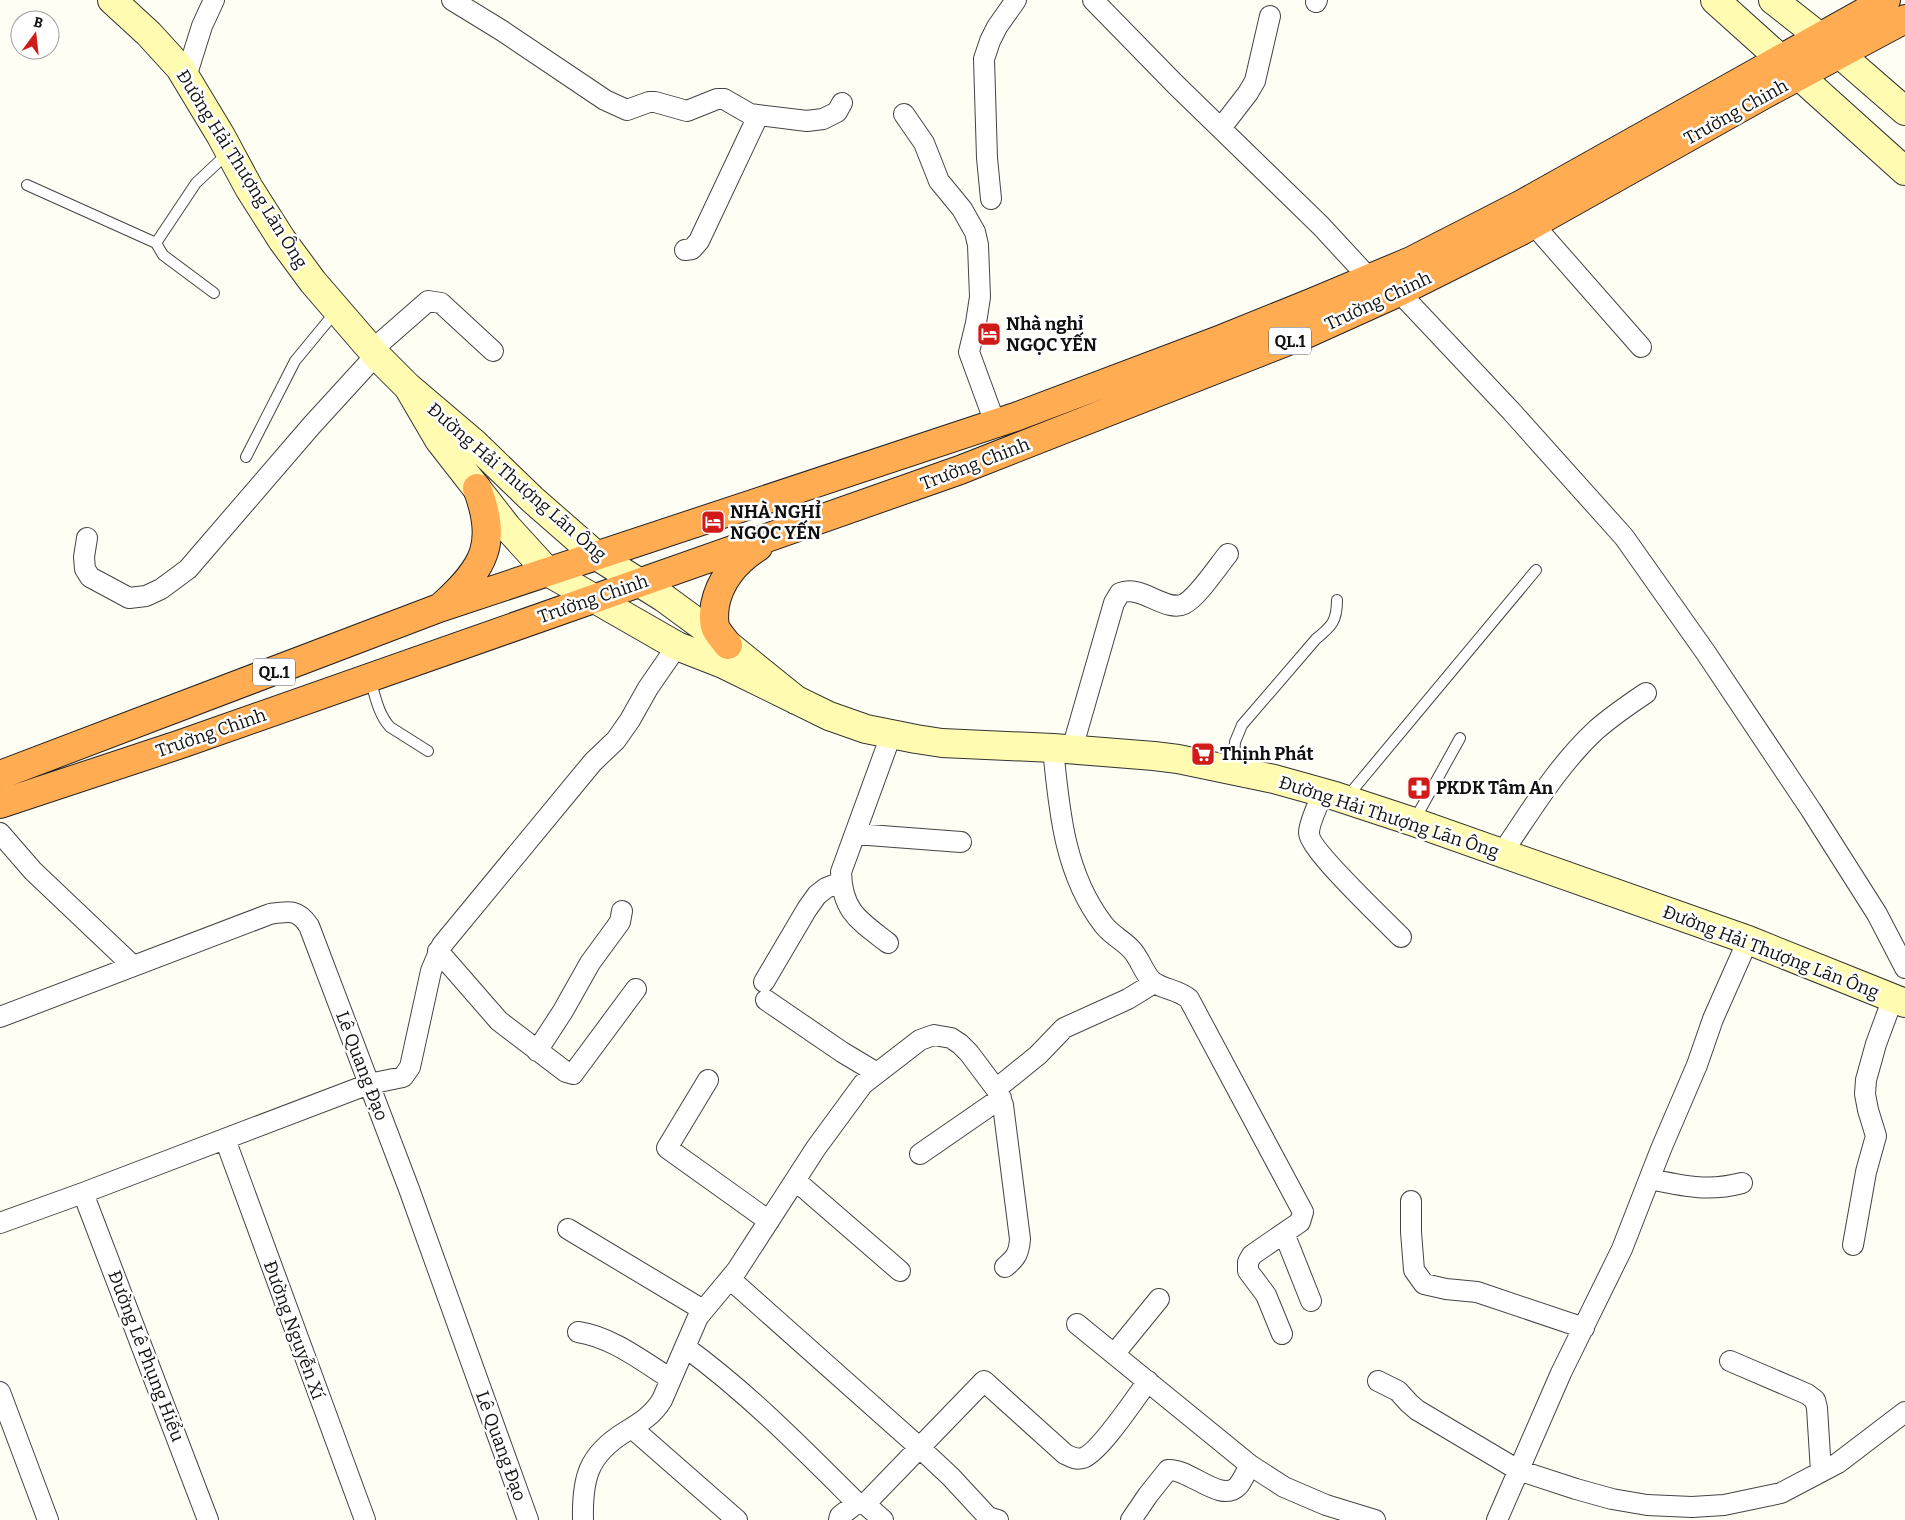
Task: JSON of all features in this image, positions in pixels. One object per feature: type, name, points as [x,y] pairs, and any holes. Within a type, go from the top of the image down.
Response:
[{"type":"highway","name":"Trường Chinh","points":[[0,775],[439,608],[995,423],[1226,338],[1370,279],[1411,261],[1522,204],[1886,0]]},
{"type":"highway","name":"Trường Chinh","points":[[0,804],[181,744],[960,470],[1306,334],[1399,292],[1533,224],[1765,94],[1840,56],[1905,19]]},
{"type":"highway","points":[[439,608],[469,580],[479,565],[483,553],[488,526],[477,488]]},
{"type":"highway","points":[[728,645],[716,628],[714,615],[717,595],[728,574],[744,556],[780,534]]},
{"type":"street","name":"Đường Hải Thượng Lãn Ông","points":[[112,0],[149,34],[186,76],[249,188],[282,240],[313,282],[374,352],[408,387],[475,444],[533,500],[597,556],[664,598],[728,645],[796,700]]},
{"type":"street","points":[[186,76],[202,26],[214,0]]},
{"type":"street","points":[[452,0],[502,30],[605,100],[627,110],[655,102],[687,111],[724,98],[750,114],[807,121],[822,119],[837,112],[842,103]]},
{"type":"street","points":[[990,199],[984,59],[996,27],[1016,0]]},
{"type":"street","points":[[1093,0],[1175,84],[1314,220],[1370,279]]},
{"type":"street","points":[[1715,0],[1782,58],[1905,171]]},
{"type":"street","points":[[1773,0],[1820,37],[1905,111]]},
{"type":"street","points":[[1221,128],[1248,94],[1255,81],[1270,16]]},
{"type":"street","points":[[904,114],[921,136],[929,151],[939,181],[962,209],[976,232],[980,297],[969,352],[995,423]]},
{"type":"street","points":[[685,250],[692,249],[699,241],[758,116]]},
{"type":"street","points":[[1533,224],[1641,347]]},
{"type":"street","points":[[1399,292],[1512,412],[1624,537],[1706,653],[1812,810],[1877,914],[1905,968]]},
{"type":"street","points":[[87,538],[84,556],[85,569],[90,577],[129,598],[146,596],[161,589],[188,569],[374,352],[428,301],[441,303],[493,351]]},
{"type":"street","name":"Đường Hải Thượng Lãn Ông","points":[[408,387],[439,440],[519,541],[548,572],[677,646],[723,664],[848,724],[891,735],[942,743],[1063,748],[1178,758],[1334,796],[1414,822],[1748,940],[1899,1001]]},
{"type":"street","points":[[1228,554],[1192,598],[1184,604],[1177,606],[1132,591],[1120,593],[1114,604],[1063,748],[1059,809],[1067,847],[1080,883],[1103,924],[1131,948],[1154,983],[1179,992],[1189,999],[1303,1212],[1300,1222],[1252,1255],[1248,1262],[1248,1271],[1266,1295],[1282,1334]]},
{"type":"street","points":[[0,1223],[369,1084],[403,1077],[410,1067],[431,971],[442,945],[588,769],[616,740],[677,646]]},
{"type":"street","points":[[1502,853],[1547,788],[1582,746],[1615,714],[1646,693]]},
{"type":"street","points":[[888,943],[851,912],[841,882],[843,865],[891,735]]},
{"type":"street","points":[[1334,796],[1309,832],[1310,839],[1334,868],[1401,937]]},
{"type":"street","points":[[0,833],[33,871],[132,966]]},
{"type":"street","points":[[854,834],[961,842]]},
{"type":"street","points":[[841,882],[826,888],[817,896],[765,991],[842,1052],[877,1073]]},
{"type":"street","name":"Lê Quang Đạo","points":[[0,1017],[270,914],[287,911],[296,913],[304,918],[309,926],[369,1084],[528,1520]]},
{"type":"street","points":[[537,1051],[595,956],[620,922],[622,911]]},
{"type":"street","points":[[1498,1520],[1561,1373],[1622,1249],[1661,1149],[1697,1065],[1713,1019],[1748,940]]},
{"type":"street","points":[[438,952],[499,1021],[566,1072],[573,1074],[636,989]]},
{"type":"street","points":[[920,1154],[998,1094],[1064,1028],[1128,999],[1154,983]]},
{"type":"street","points":[[1853,1245],[1866,1172],[1876,1136],[1865,1094],[1866,1080],[1876,1044],[1899,1001]]},
{"type":"street","points":[[583,1520],[582,1494],[586,1478],[600,1452],[650,1416],[657,1408],[692,1328],[703,1310],[730,1279],[840,1114],[863,1084],[920,1040],[934,1035],[944,1035],[956,1041],[969,1053],[998,1094],[1020,1239],[1016,1258],[1005,1267]]},
{"type":"street","points":[[708,1080],[667,1148],[769,1221]]},
{"type":"street","name":"Đường Nguyễn Xí","points":[[225,1139],[365,1520]]},
{"type":"street","points":[[1650,1179],[1702,1188],[1725,1187],[1742,1183]]},
{"type":"street","points":[[796,1180],[900,1271]]},
{"type":"street","name":"Đường Lê Phụng Hiểu","points":[[83,1193],[208,1520]]},
{"type":"street","points":[[1411,1201],[1414,1270],[1424,1284],[1446,1289],[1477,1292],[1584,1328]]},
{"type":"street","points":[[568,1230],[703,1310]]},
{"type":"street","points":[[1284,1233],[1311,1301]]},
{"type":"street","points":[[730,1279],[920,1448],[988,1516],[998,1520]]},
{"type":"street","points":[[1114,1353],[1159,1299]]},
{"type":"street","points":[[1077,1324],[1250,1465],[1293,1490],[1326,1505],[1375,1520]]},
{"type":"street","points":[[578,1332],[592,1334],[614,1344],[671,1379]]},
{"type":"street","points":[[685,1347],[710,1365],[788,1434],[861,1504],[883,1520]]},
{"type":"street","points":[[1730,1361],[1807,1394],[1815,1400],[1821,1472]]},
{"type":"street","points":[[839,1520],[840,1516],[861,1504],[920,1448],[984,1381],[1065,1454],[1074,1459],[1083,1458],[1100,1445],[1148,1381]]},
{"type":"street","points":[[1378,1381],[1398,1391],[1417,1410],[1518,1470],[1612,1499],[1647,1505],[1707,1510],[1781,1493],[1838,1463],[1905,1412]]},
{"type":"street","points":[[0,1392],[48,1520]]},
{"type":"street","points":[[632,1428],[737,1520]]},
{"type":"street","points":[[1131,1520],[1168,1470],[1179,1471],[1217,1490],[1226,1491],[1238,1485],[1250,1465]]},
{"type":"lane","points":[[156,243],[196,183],[229,151]]},
{"type":"lane","points":[[27,186],[156,243],[163,255],[214,293]]},
{"type":"lane","points":[[246,457],[295,361],[337,309]]},
{"type":"lane","points":[[1334,796],[1536,570]]},
{"type":"lane","points":[[1233,770],[1234,742],[1242,725],[1316,639],[1330,628],[1337,614],[1337,600]]},
{"type":"lane","points":[[370,678],[380,712],[385,721],[428,751]]},
{"type":"lane","points":[[1414,822],[1460,738]]},
{"type":"place","name":"Nhà nghỉ NGỌC YẾN","points":[[989,334]]},
{"type":"place","name":"NHÀ NGHỈ NGỌC YẾN","points":[[713,522]]},
{"type":"place","name":"Thịnh Phát","points":[[1203,754]]},
{"type":"place","name":"PKDK Tâm An","points":[[1419,788]]}]
